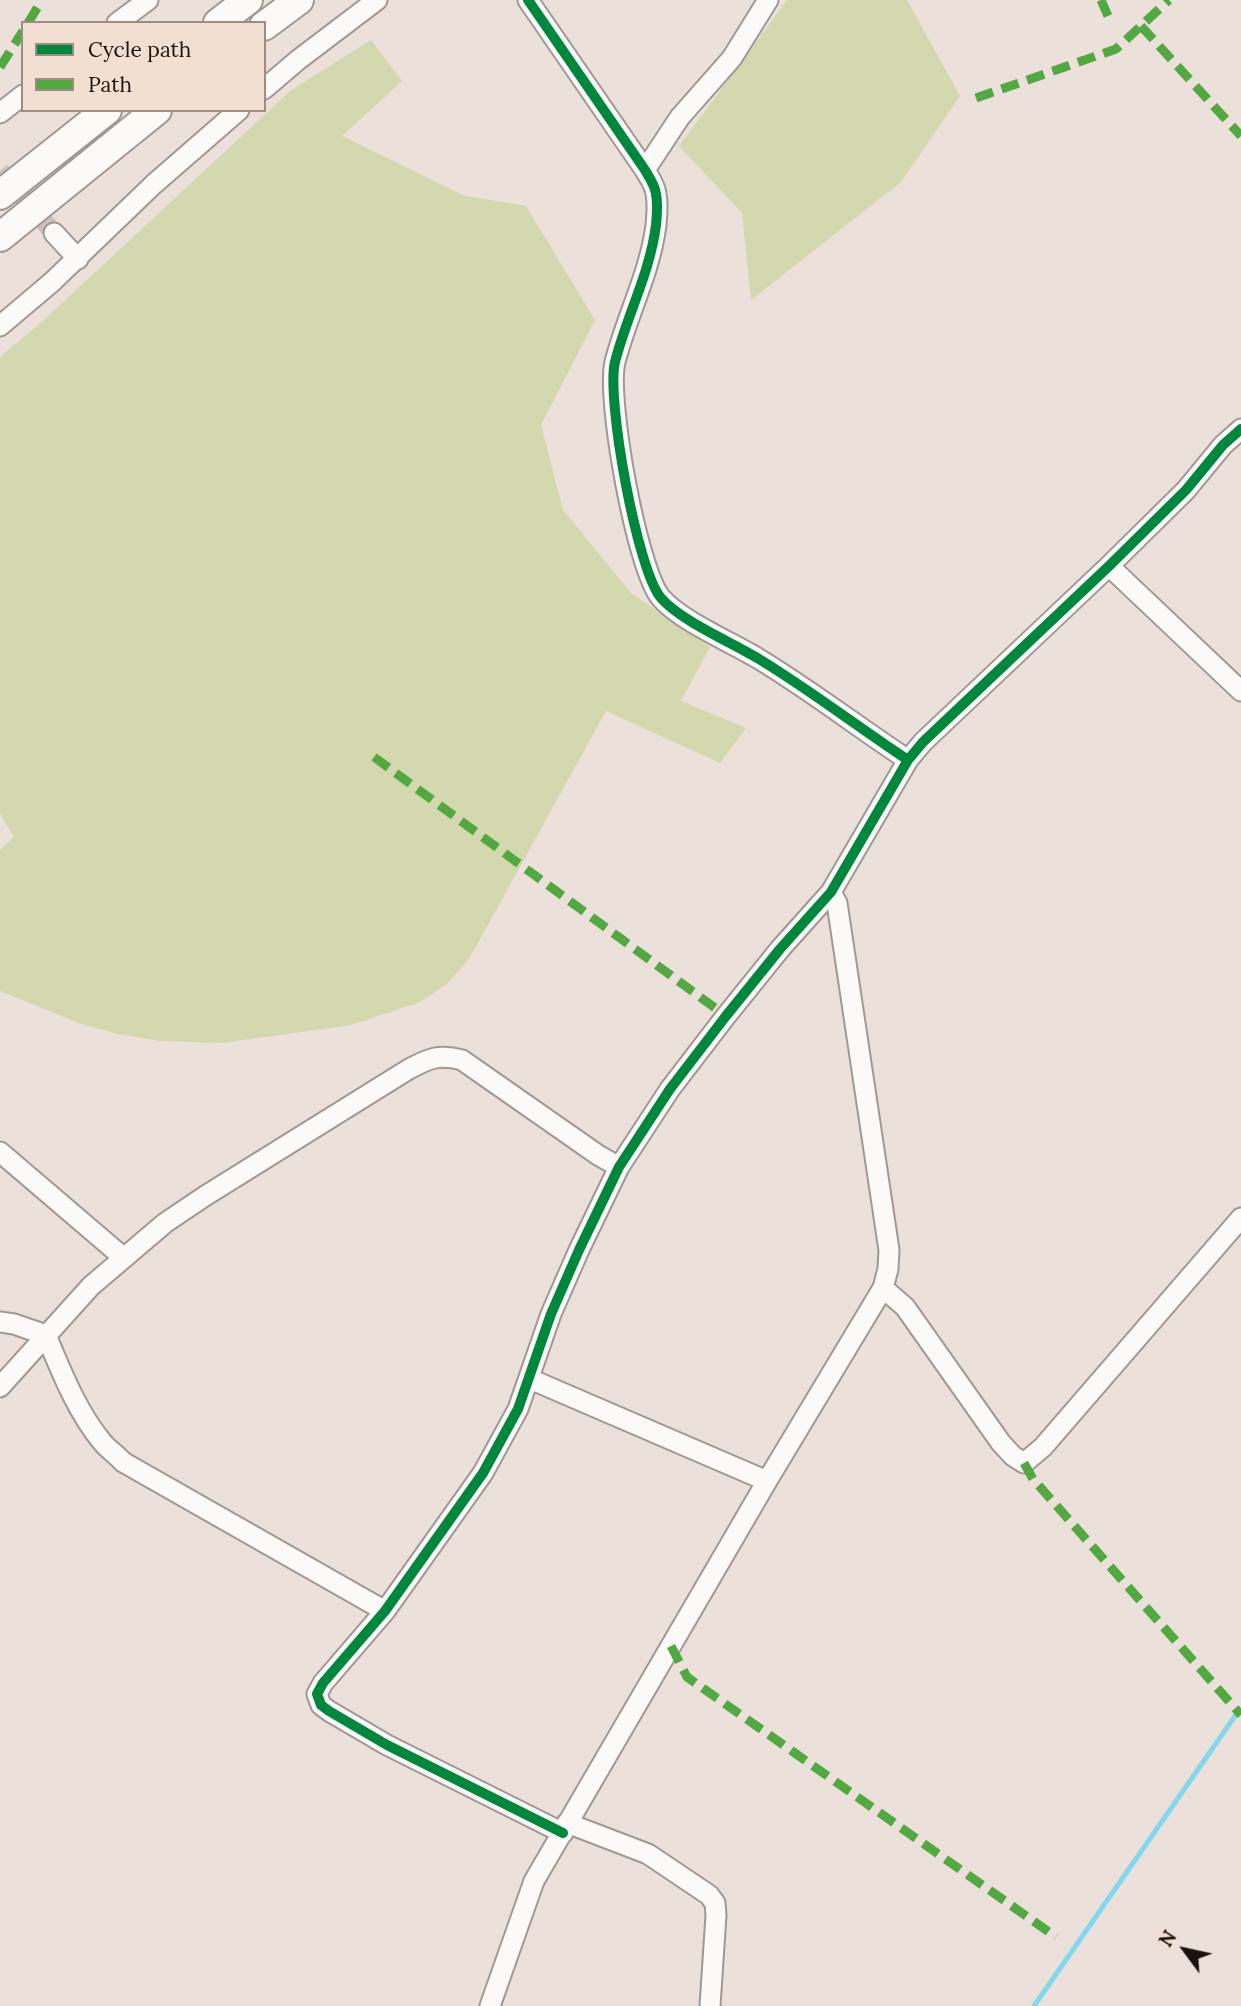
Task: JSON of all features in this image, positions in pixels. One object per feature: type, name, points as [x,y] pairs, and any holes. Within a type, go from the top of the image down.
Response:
[{"type":"highway","points":[[221,21],[248,0]]},
{"type":"highway","points":[[266,25],[299,0]]},
{"type":"highway","points":[[0,195],[104,112]]},
{"type":"highway","points":[[0,237],[155,112]]},
{"type":"street","points":[[120,21],[148,0]]},
{"type":"street","points":[[266,87],[377,0]]},
{"type":"street","points":[[528,0],[645,170],[657,195],[654,238],[647,268],[615,362],[612,381],[620,450],[648,578],[656,592],[674,611],[760,659],[908,760]]},
{"type":"street","points":[[645,170],[680,117],[732,58],[768,0]]},
{"type":"street","points":[[0,113],[21,97]]},
{"type":"street","points":[[0,326],[237,112]]},
{"type":"street","points":[[54,233],[78,258]]},
{"type":"street","points":[[710,2006],[716,1915],[715,1903],[709,1895],[648,1854],[565,1828],[387,1745],[321,1705],[317,1694],[323,1683],[385,1611],[483,1474],[518,1409],[551,1314],[619,1167],[670,1089],[726,1016],[831,892],[908,760],[923,742],[1186,490],[1223,445],[1241,429]]},
{"type":"street","points":[[1109,566],[1241,691]]},
{"type":"street","points":[[490,2006],[534,1881],[883,1287],[889,1250],[837,903],[831,892]]},
{"type":"street","points":[[0,1387],[91,1286],[165,1223],[409,1069],[433,1057],[448,1056],[462,1060],[598,1156],[619,1167]]},
{"type":"street","points":[[0,1152],[124,1258]]},
{"type":"street","points":[[883,1287],[905,1307],[1001,1443],[1024,1463],[1042,1447],[1241,1218]]},
{"type":"street","points":[[0,1322],[15,1324],[46,1335],[85,1416],[103,1443],[123,1461],[385,1611]]},
{"type":"street","points":[[530,1379],[767,1481]]},
{"type":"green space","points":[[787,0],[907,0],[960,96],[901,182],[751,300],[742,213],[679,146]]},
{"type":"green space","points":[[371,40],[402,81],[342,136],[465,196],[526,206],[595,320],[541,425],[563,510],[631,593],[710,647],[681,701],[746,728],[720,763],[606,711],[469,959],[447,984],[420,1002],[351,1025],[222,1043],[160,1041],[117,1034],[79,1023],[0,991],[0,850],[14,837],[0,814],[0,357],[45,319],[290,91]]},
{"type":"waterway","points":[[1034,2006],[1241,1711]]},
{"type":"tunnel","points":[[0,171],[54,233]]},
{"type":"marked path","points":[[29,21],[42,0]]},
{"type":"marked path","points":[[1101,0],[1108,16]]},
{"type":"marked path","points":[[976,98],[1116,49],[1169,0]]},
{"type":"marked path","points":[[1141,26],[1241,136]]},
{"type":"marked path","points":[[0,67],[21,34]]},
{"type":"marked path","points":[[374,757],[726,1016]]},
{"type":"marked path","points":[[1024,1463],[1033,1479],[1241,1715]]},
{"type":"marked path","points":[[671,1646],[687,1677],[1056,1937]]},
{"type":"cycle path","points":[[528,0],[645,170],[655,191],[657,213],[653,243],[615,362],[613,381],[619,445],[626,483],[642,554],[652,581],[661,598],[681,615],[778,671],[908,760]]},
{"type":"cycle path","points":[[563,1833],[387,1745],[329,1711],[321,1705],[317,1694],[323,1683],[385,1611],[483,1473],[518,1409],[551,1314],[619,1167],[670,1089],[726,1016],[831,892],[908,760],[923,742],[1186,490],[1223,445],[1241,429]]}]
